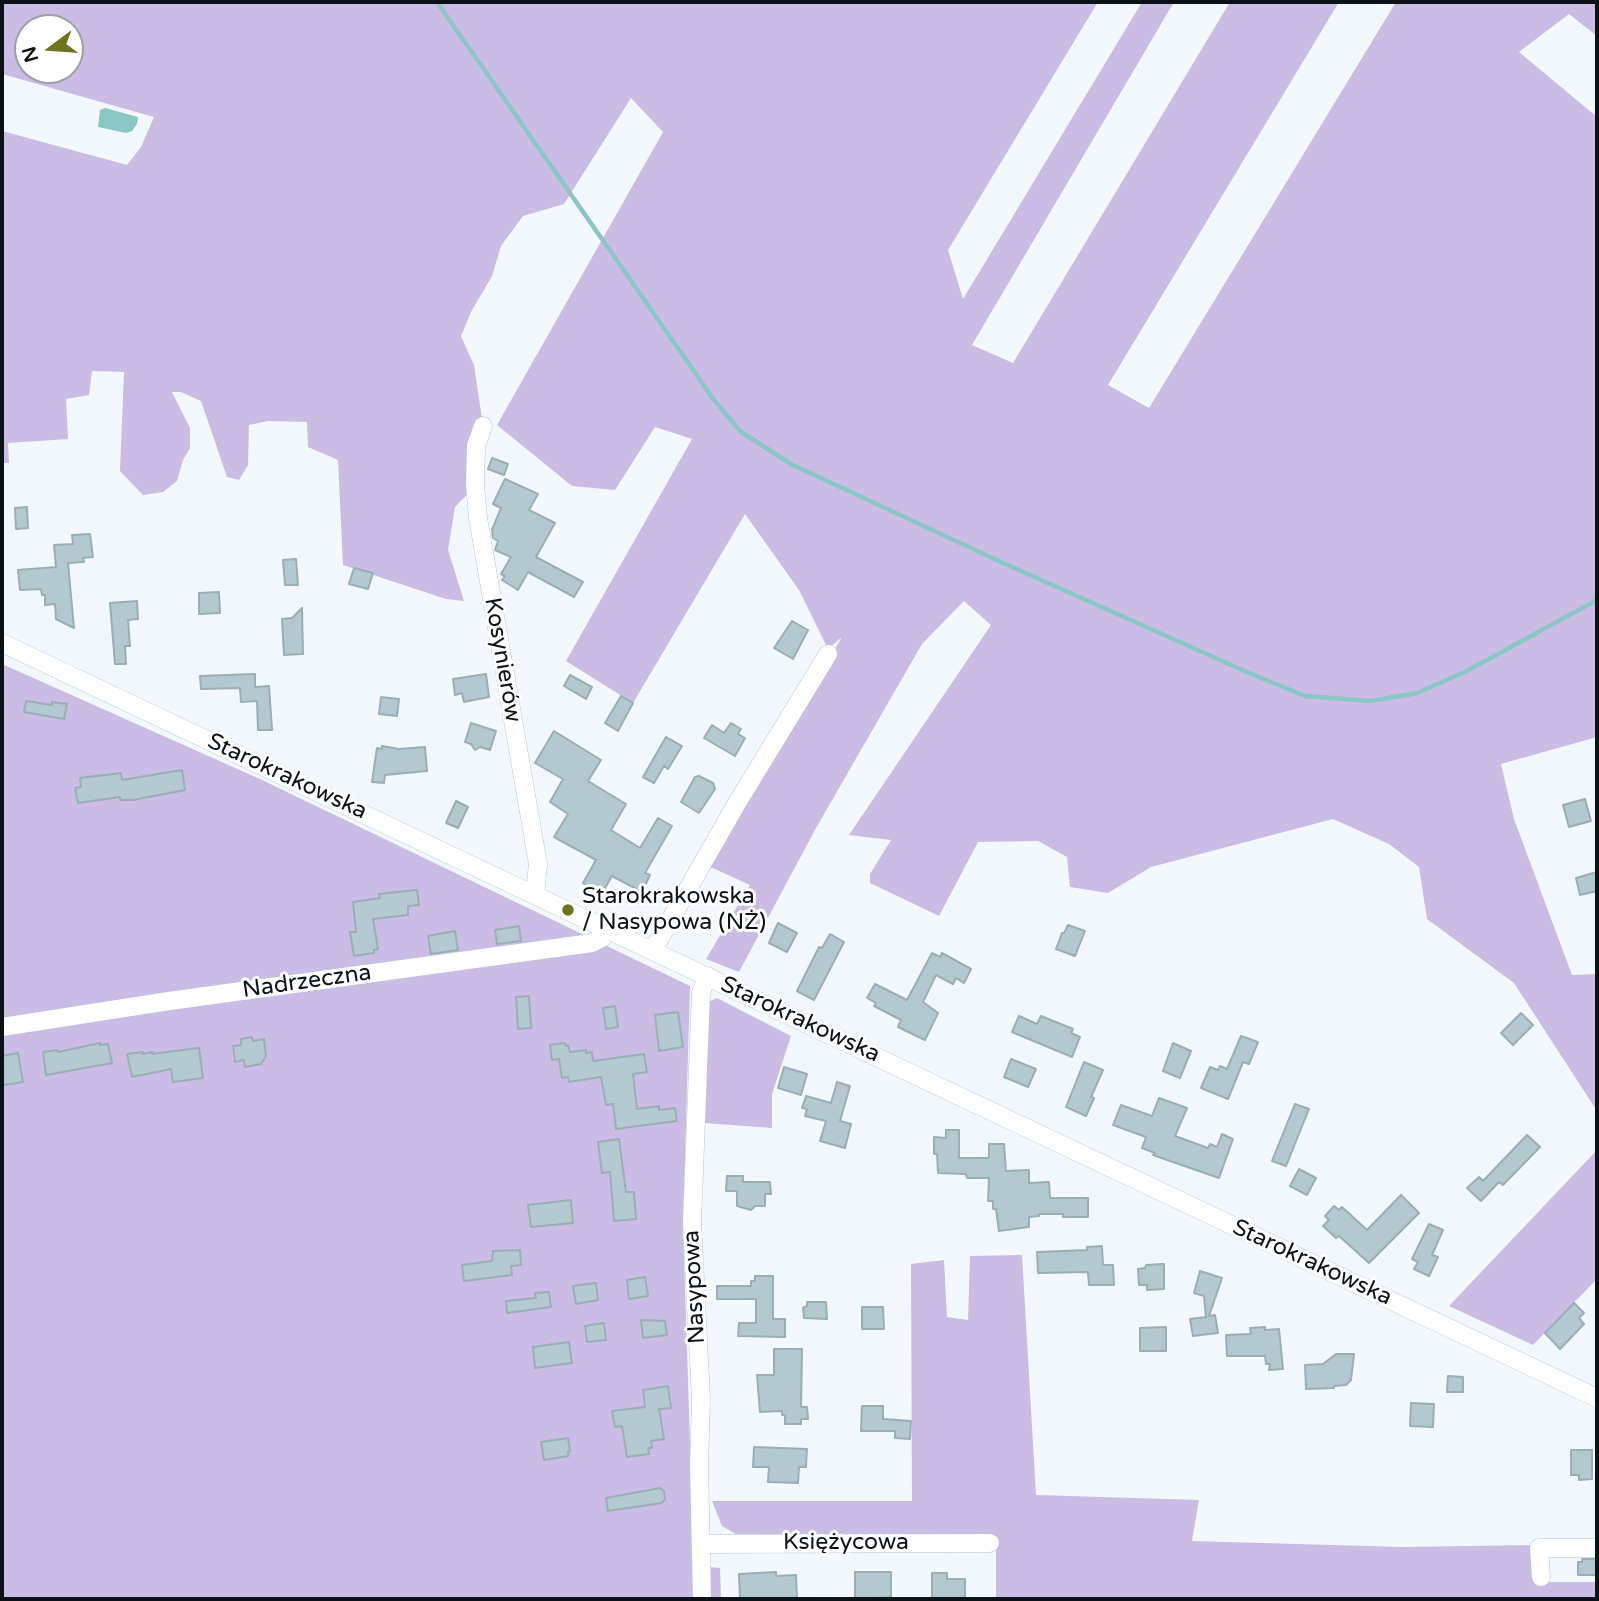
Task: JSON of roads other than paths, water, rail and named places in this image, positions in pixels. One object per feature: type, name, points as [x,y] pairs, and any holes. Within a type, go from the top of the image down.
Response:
[{"type":"street","name":"Kosynierów","points":[[483,426],[476,446],[478,518],[538,864],[535,894]]},
{"type":"street","name":"Starokrakowska","points":[[2,643],[1597,1398]]},
{"type":"street","points":[[653,950],[737,803],[828,654]]},
{"type":"street","name":"Nadrzeczna","points":[[2,1027],[169,1001],[592,943],[602,938],[607,929]]},
{"type":"street","name":"Nasypowa","points":[[702,1599],[699,1465],[701,1399],[692,1222],[701,993],[707,976]]},
{"type":"street","name":"Księżycowa","points":[[702,1544],[990,1543]]},
{"type":"street","points":[[1541,1577],[1539,1548],[1597,1548]]},
{"type":"water","points":[[105,108],[138,117],[137,124],[132,131],[126,133],[98,127],[100,110]]},
{"type":"waterway","points":[[437,2],[714,400],[741,432],[793,465],[1001,562],[1305,696],[1371,701],[1417,693],[1465,672],[1597,600]]},
{"type":"place","name":"Starokrakowska / Nasypowa (NŻ)","points":[[568,910]]}]
